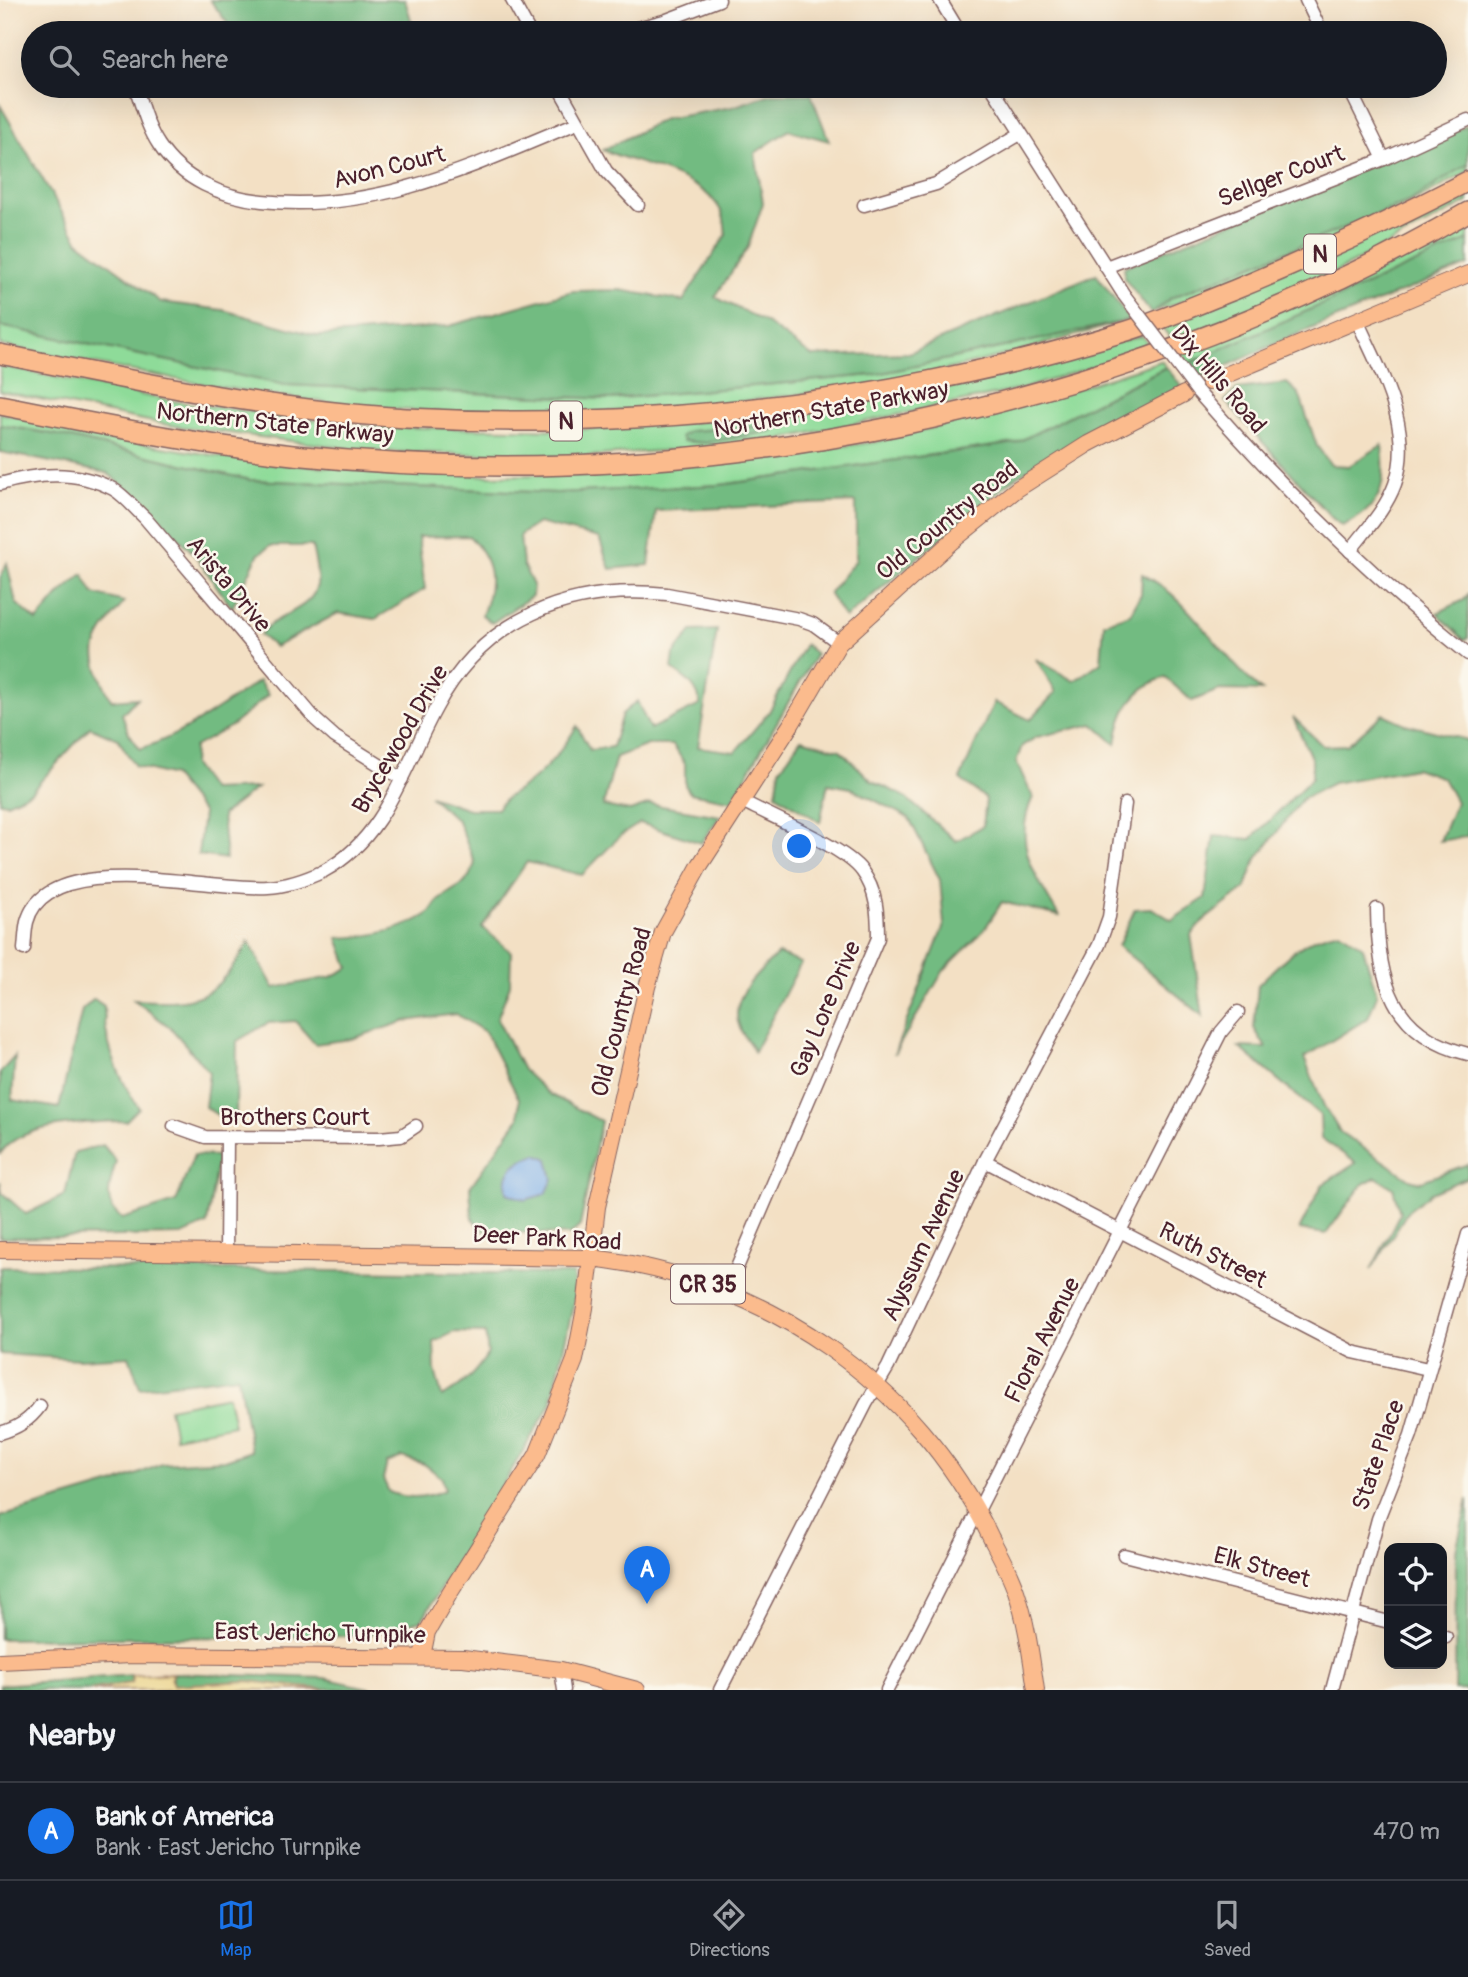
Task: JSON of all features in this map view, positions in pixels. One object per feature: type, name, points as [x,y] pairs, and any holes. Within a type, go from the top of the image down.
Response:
[{"type":"highway","name":"Northern State Parkway","points":[[0,354],[179,390],[290,407],[403,418],[534,422],[666,418],[739,411],[908,387],[1128,331],[1374,231],[1468,181]]},
{"type":"highway","name":"Northern State Parkway","points":[[0,405],[178,440],[296,455],[449,465],[537,466],[730,453],[817,441],[912,422],[1083,381],[1273,310],[1360,270],[1468,212]]},
{"type":"main road","points":[[1209,382],[1468,274]]},
{"type":"main road","name":"Old Country Road","points":[[422,1657],[428,1632],[537,1455],[553,1418],[581,1333],[597,1207],[663,932],[700,865],[839,643],[961,534],[1017,489],[1088,444],[1184,394]]},
{"type":"main road","name":"Deer Park Road","points":[[0,1251],[591,1258],[685,1276],[727,1291],[815,1337],[878,1384],[928,1438],[979,1513],[1015,1588],[1026,1627],[1036,1690]]},
{"type":"main road","name":"East Jericho Turnpike","points":[[0,1661],[131,1654],[475,1659],[561,1671],[637,1690]]},
{"type":"street","points":[[512,0],[523,21]]},
{"type":"street","points":[[664,21],[719,0]]},
{"type":"street","points":[[940,0],[953,21]]},
{"type":"street","points":[[1306,0],[1316,21]]},
{"type":"street","name":"Avon Court","points":[[139,98],[148,124],[160,146],[184,172],[212,190],[248,200],[287,204],[325,204],[362,199],[416,186],[472,167],[577,123]]},
{"type":"street","points":[[564,98],[606,171],[638,205]]},
{"type":"street","name":"Dix Hills Road","points":[[998,98],[1124,295],[1226,423],[1350,551],[1468,654]]},
{"type":"street","points":[[1354,98],[1384,159]]},
{"type":"street","name":"Sellger Court","points":[[1106,267],[1384,159],[1468,120]]},
{"type":"street","points":[[864,205],[936,184],[1020,134]]},
{"type":"street","points":[[1350,551],[1385,505],[1401,464],[1401,443],[1393,403],[1357,320]]},
{"type":"street","name":"Arista Drive","points":[[0,484],[46,475],[83,477],[115,489],[145,518],[316,720],[346,745],[402,779]]},
{"type":"street","name":"Brycewood Drive","points":[[24,949],[27,920],[39,902],[58,888],[83,878],[109,877],[268,888],[296,882],[323,871],[349,855],[369,836],[402,779],[436,707],[456,677],[508,626],[561,601],[612,592],[667,594],[799,619],[813,624],[839,643]]},
{"type":"street","name":"Gay Lore Drive","points":[[727,1291],[878,938],[878,911],[872,888],[861,869],[841,854],[741,801]]},
{"type":"street","name":"Alyssum Avenue","points":[[720,1690],[878,1384],[985,1161],[1099,945],[1109,917],[1125,804]]},
{"type":"street","points":[[1377,909],[1377,954],[1382,975],[1399,1010],[1432,1040],[1449,1050],[1468,1054]]},
{"type":"street","name":"Floral Avenue","points":[[887,1690],[1221,1032],[1238,1012]]},
{"type":"street","name":"Brothers Court","points":[[174,1126],[205,1137],[379,1139],[401,1136],[416,1126]]},
{"type":"street","points":[[226,1253],[228,1138]]},
{"type":"street","name":"Ruth Street","points":[[985,1161],[1353,1352],[1427,1369]]},
{"type":"street","name":"State Place","points":[[1332,1690],[1378,1519],[1411,1435],[1427,1369],[1468,1234]]},
{"type":"street","points":[[0,1433],[31,1418],[40,1406]]},
{"type":"street","name":"Elk Street","points":[[1124,1555],[1384,1621]]},
{"type":"street","points":[[561,1671],[564,1690]]},
{"type":"green space","points":[[210,0],[405,0],[411,21],[226,21]]},
{"type":"green space","points":[[759,98],[813,98],[829,141],[789,130],[755,153],[763,203],[748,247],[715,297],[765,322],[812,356],[909,353],[1096,274],[1130,320],[873,375],[611,399],[285,385],[0,326],[0,105],[79,242],[161,302],[223,310],[318,336],[449,326],[573,291],[620,290],[683,301],[726,235],[722,213],[713,200],[686,181],[603,150],[664,119],[732,107]]},
{"type":"green space","points":[[1468,125],[1468,164],[1410,201],[1171,298],[1151,313],[1124,278],[1124,267]]},
{"type":"green space","points":[[1468,164],[1468,171],[1391,213],[1272,265],[1151,313],[1171,298],[1410,201]]},
{"type":"green space","points":[[1468,188],[1468,202],[1332,274],[1173,341],[1160,325]]},
{"type":"green space","points":[[1468,225],[1468,240],[1458,246],[1189,363],[1180,351],[1385,268]]},
{"type":"green space","points":[[1468,240],[1468,265],[1293,336],[1200,378],[1189,363]]},
{"type":"green space","points":[[1130,320],[980,361],[878,384],[741,401],[581,413],[422,411],[322,402],[184,380],[0,345],[0,326],[285,385],[611,399],[873,375]]},
{"type":"green space","points":[[1142,336],[1151,348],[1022,389],[757,444],[575,457],[370,451],[168,425],[0,391],[0,366],[172,401],[368,427],[572,430],[749,418],[891,397]]},
{"type":"green space","points":[[1161,361],[1166,367],[1016,443],[720,485],[557,493],[250,480],[58,435],[0,425],[0,413],[156,446],[261,463],[491,476],[613,473],[876,442],[1031,403]]},
{"type":"green space","points":[[1166,367],[1182,387],[1017,476],[845,618],[829,593],[856,560],[856,502],[656,511],[649,565],[610,569],[599,538],[538,523],[520,535],[523,565],[533,585],[532,596],[492,623],[482,615],[489,592],[488,564],[469,536],[418,537],[425,589],[375,619],[338,613],[275,647],[260,635],[314,594],[317,576],[312,546],[270,546],[258,555],[232,608],[194,554],[144,502],[107,473],[0,452],[0,425],[58,435],[250,480],[557,493],[720,485],[1016,443]]},
{"type":"green space","points":[[1287,383],[1299,394],[1317,446],[1331,465],[1349,466],[1382,445],[1383,472],[1379,494],[1366,512],[1342,526],[1225,401],[1237,389]]},
{"type":"green space","points":[[771,425],[774,431],[705,443],[683,441],[681,436],[690,431]]},
{"type":"green space","points":[[7,563],[16,603],[37,621],[61,593],[83,574],[94,594],[124,602],[99,639],[95,658],[111,700],[137,698],[122,714],[129,733],[140,749],[187,728],[259,681],[268,695],[233,725],[194,747],[193,765],[211,790],[257,788],[222,815],[226,859],[198,855],[203,813],[173,776],[135,766],[118,739],[90,727],[31,792],[7,803],[0,802],[0,578]]},
{"type":"green space","points":[[1142,574],[1175,597],[1262,691],[1219,690],[1192,701],[1165,677],[1144,688],[1130,703],[1121,721],[1116,744],[1093,724],[1037,737],[1022,746],[1016,762],[1033,797],[1027,814],[1025,845],[1035,873],[1059,916],[1002,902],[984,930],[944,970],[894,1054],[944,925],[940,880],[909,818],[851,788],[828,784],[820,822],[776,794],[780,769],[801,739],[840,750],[872,781],[904,796],[956,841],[983,826],[986,799],[960,779],[994,702],[1030,720],[1056,692],[1036,659],[1074,681],[1101,662],[1104,623],[1130,614],[1141,594]]},
{"type":"green space","points":[[1468,594],[1468,638],[1464,640],[1437,613],[1464,600]]},
{"type":"green space","points":[[717,630],[698,747],[735,752],[769,712],[805,644],[816,654],[732,801],[690,793],[685,785],[685,764],[673,745],[648,745],[616,757],[603,806],[630,811],[650,804],[720,816],[701,843],[640,823],[620,836],[582,875],[527,862],[482,927],[511,952],[510,985],[497,1019],[523,1070],[549,1094],[601,1121],[580,1226],[570,1235],[483,1231],[472,1218],[470,1187],[519,1118],[519,1099],[485,1032],[456,1014],[406,1021],[351,1039],[315,1044],[295,1021],[268,1023],[237,1041],[236,1121],[224,1119],[205,1107],[209,1072],[171,1028],[134,1000],[175,1001],[203,994],[226,976],[249,942],[274,988],[331,977],[349,968],[338,938],[384,932],[407,925],[428,914],[445,895],[468,879],[475,863],[458,821],[430,796],[469,809],[497,809],[544,769],[562,749],[577,726],[590,750],[612,747],[622,714],[637,701],[650,729],[700,705],[694,688],[672,669],[674,654],[692,631]]},
{"type":"green space","points":[[1383,714],[1405,724],[1468,740],[1468,836],[1440,841],[1456,802],[1443,778],[1415,768],[1333,783],[1302,799],[1256,860],[1245,889],[1203,921],[1191,935],[1203,1016],[1118,946],[1135,909],[1151,908],[1172,920],[1205,898],[1214,836],[1251,839],[1312,778],[1312,760],[1293,717],[1323,746],[1347,745]]},
{"type":"green space","points":[[1340,931],[1363,947],[1377,995],[1368,1018],[1304,1058],[1324,1106],[1340,1132],[1410,1179],[1419,1182],[1468,1164],[1468,1177],[1431,1193],[1408,1211],[1371,1270],[1400,1213],[1393,1188],[1376,1177],[1363,1184],[1326,1234],[1299,1230],[1322,1185],[1356,1163],[1321,1138],[1320,1115],[1239,1047],[1266,1048],[1254,1028],[1258,985],[1285,958],[1304,944]]},
{"type":"green space","points":[[778,954],[801,963],[754,1052],[740,1028],[738,1007],[747,987]]},
{"type":"green space","points":[[94,999],[104,1006],[107,1034],[114,1060],[139,1108],[126,1121],[76,1123],[39,1130],[9,1144],[0,1155],[0,1073],[15,1056],[12,1100],[59,1108],[82,1010]]},
{"type":"green space","points":[[103,1145],[116,1161],[109,1200],[115,1213],[122,1219],[176,1202],[194,1155],[218,1156],[207,1224],[182,1235],[0,1238],[0,1181],[2,1193],[26,1214],[65,1195],[75,1152]]},
{"type":"green space","points":[[0,1267],[573,1274],[575,1297],[551,1404],[422,1620],[364,1636],[0,1639],[0,1517],[116,1483],[162,1464],[225,1460],[251,1451],[238,1376],[140,1388],[129,1356],[80,1359],[0,1354]],"holes":[[[454,1332],[485,1333],[488,1353],[468,1378],[442,1397],[435,1370],[434,1342]],[[402,1457],[424,1464],[442,1478],[445,1490],[417,1497],[389,1492],[383,1479],[387,1463]]]},
{"type":"green space","points":[[228,1396],[234,1425],[175,1437],[169,1408]]},
{"type":"green space","points":[[1468,1499],[1468,1690],[1455,1690],[1456,1550]]},
{"type":"green space","points":[[173,1673],[324,1678],[377,1690],[172,1685]]},
{"type":"green space","points":[[132,1675],[131,1683],[90,1690],[0,1690],[0,1685]]},
{"type":"sand","points":[[173,1673],[173,1685],[248,1681],[325,1690],[90,1690],[131,1683],[132,1675]]},
{"type":"water","points":[[537,1154],[548,1159],[553,1179],[546,1194],[525,1200],[507,1193],[509,1172],[517,1163]]},
{"type":"place","name":"Bank of America","points":[[647,1604]]}]
